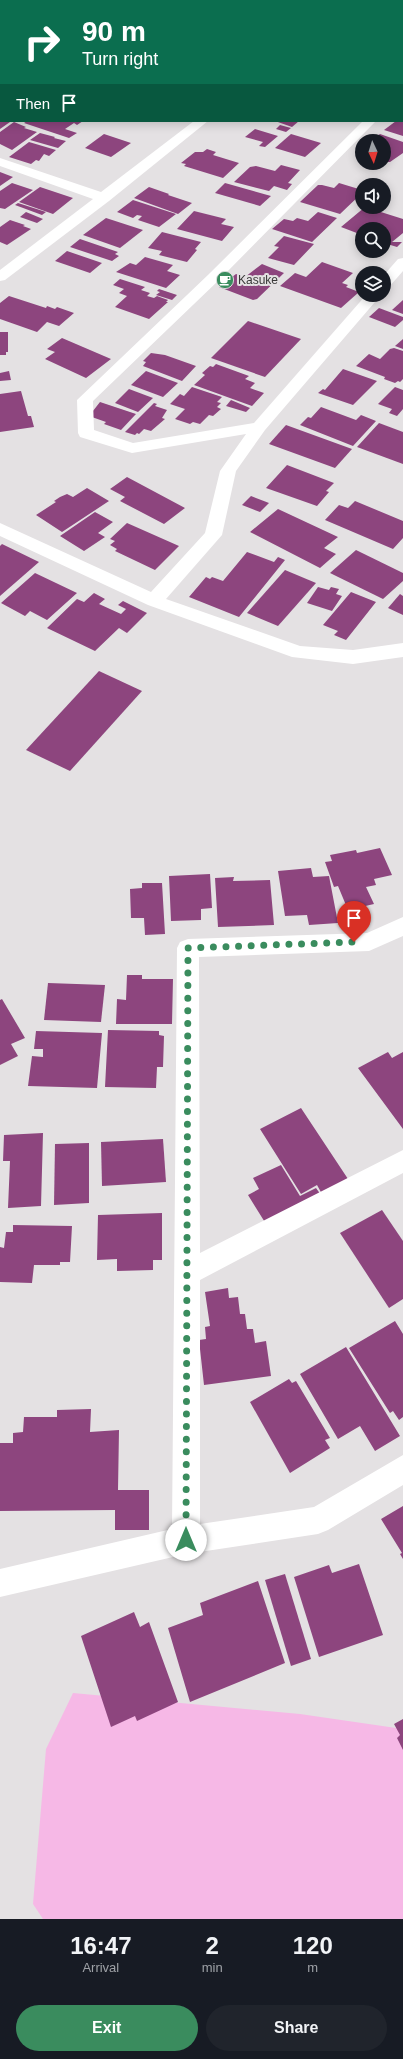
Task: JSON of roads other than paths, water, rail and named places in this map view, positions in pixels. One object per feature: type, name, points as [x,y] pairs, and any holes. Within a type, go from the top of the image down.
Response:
[{"type":"street","points":[[0,276],[104,198],[201,122]]},
{"type":"street","points":[[259,427],[132,448],[86,433],[85,400],[214,277],[369,122]]},
{"type":"street","points":[[0,162],[104,198]]},
{"type":"street","points":[[391,276],[403,262]]},
{"type":"street","points":[[154,601],[213,535],[228,471],[259,427],[368,302]]},
{"type":"street","points":[[0,529],[154,601],[299,652],[353,657],[403,650]]},
{"type":"street","points":[[186,1540],[188,948],[369,942],[403,926]]},
{"type":"street","points":[[187,1273],[403,1161]]},
{"type":"street","points":[[0,1583],[186,1540],[318,1520],[403,1469]]},
{"type":"place","name":"Kasuke","points":[[225,280]]}]
